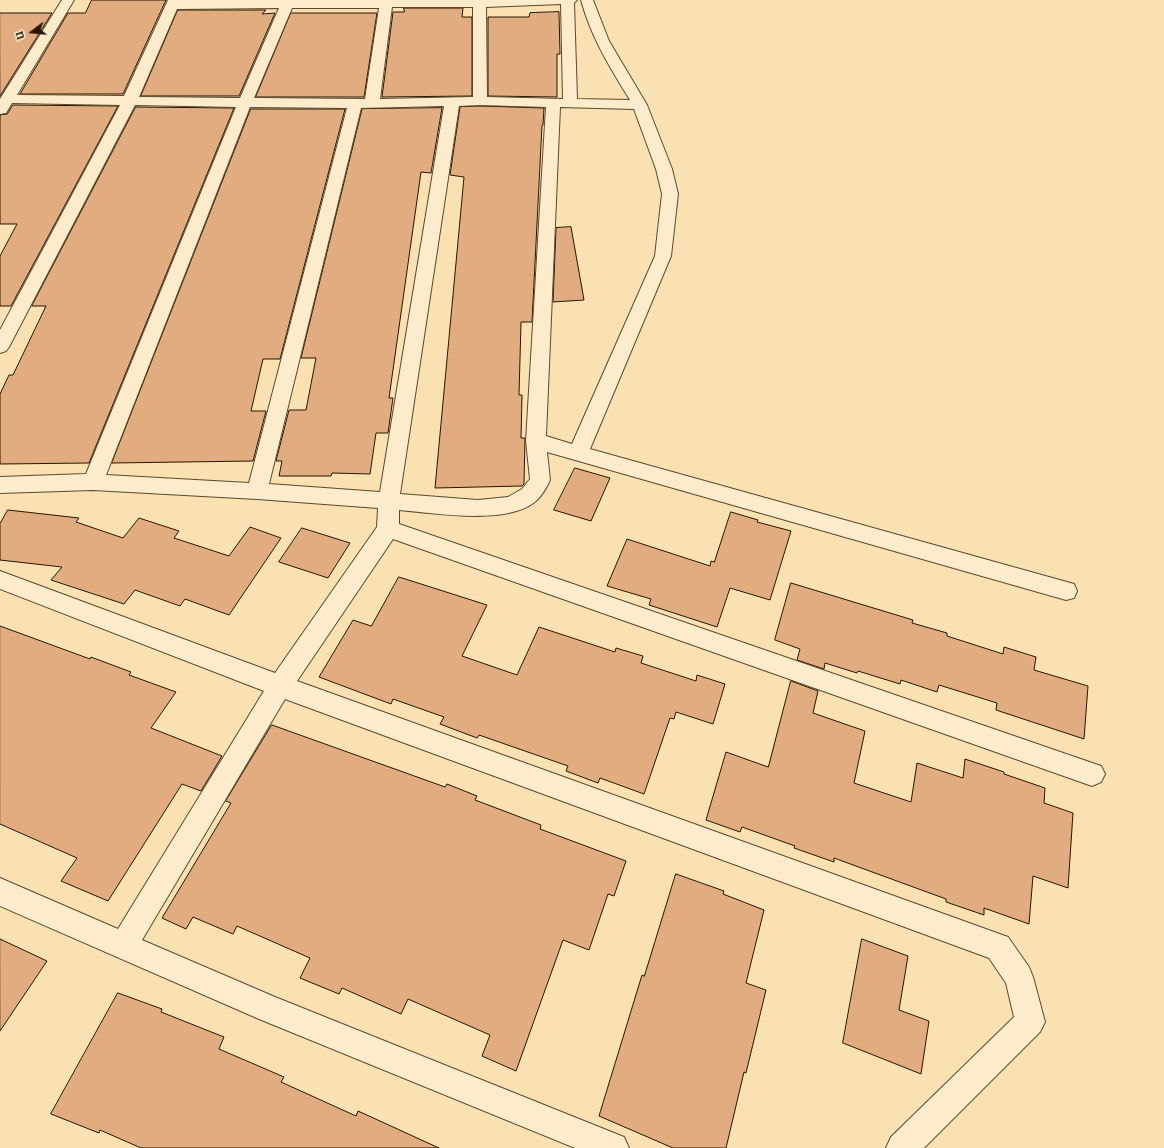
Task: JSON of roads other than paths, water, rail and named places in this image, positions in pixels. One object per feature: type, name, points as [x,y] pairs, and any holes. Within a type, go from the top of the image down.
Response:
[{"type":"street","points":[[4,105],[68,0]]},
{"type":"street","points":[[0,347],[130,100],[173,2],[479,2],[568,0],[536,441],[540,480],[530,495],[512,505],[478,508],[257,491],[93,482],[0,485]]},
{"type":"street","points":[[578,453],[663,256],[670,194],[662,162],[640,105],[612,59],[591,17],[587,0]]},
{"type":"street","points":[[93,482],[244,102],[289,2]]},
{"type":"street","points":[[257,491],[364,103],[387,2]]},
{"type":"street","points":[[479,2],[480,101]]},
{"type":"street","points":[[4,105],[130,100],[364,103],[480,101],[640,105]]},
{"type":"street","points":[[123,946],[280,686],[388,529],[389,501],[452,102]]},
{"type":"street","points":[[536,441],[1066,591]]},
{"type":"street","points":[[388,529],[1092,774]]},
{"type":"street","points":[[0,580],[280,686],[998,947],[1019,977],[1030,1022],[902,1148]]},
{"type":"street","points":[[0,892],[269,1009],[613,1148]]}]
